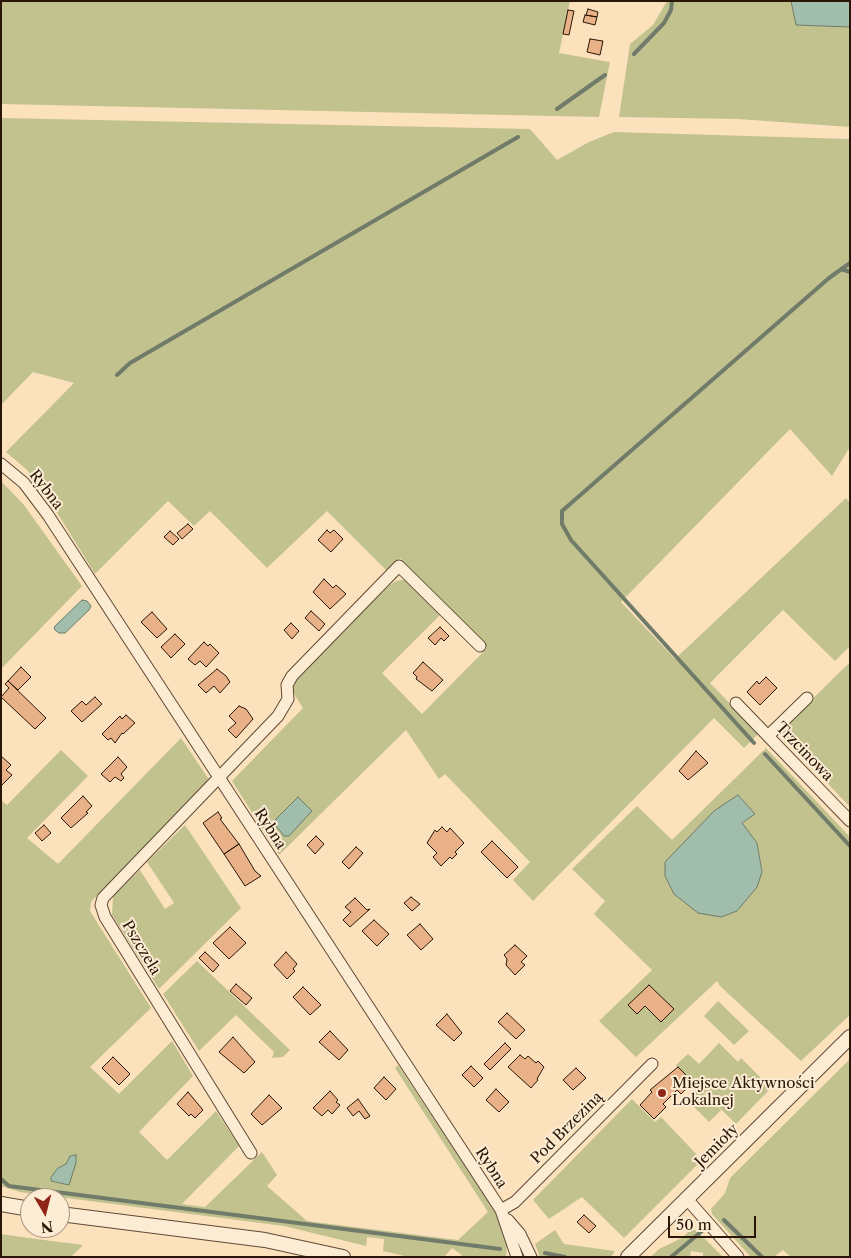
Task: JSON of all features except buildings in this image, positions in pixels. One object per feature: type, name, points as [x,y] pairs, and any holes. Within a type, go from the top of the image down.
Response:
[{"type":"street","name":"Rybna","points":[[1,464],[24,483],[48,515],[503,1214],[513,1224],[531,1257]]},
{"type":"street","points":[[220,778],[278,716],[288,699],[287,684],[292,676],[399,566],[480,646]]},
{"type":"street","points":[[768,736],[807,698]]},
{"type":"street","name":"Trzcinowa","points":[[736,703],[850,820]]},
{"type":"street","name":"Pszczela","points":[[220,778],[108,890],[101,905],[105,917],[251,1153]]},
{"type":"street","name":"Jemioły","points":[[628,1257],[850,1037]]},
{"type":"street","name":"Pod Brzeziną","points":[[503,1214],[652,1064]]},
{"type":"street","points":[[687,1200],[738,1257]]},
{"type":"street","points":[[1,1204],[20,1207]]},
{"type":"street","name":"Rybna","points":[[503,1214],[517,1257]]},
{"type":"street","points":[[70,1215],[280,1243],[343,1257]]},
{"type":"green space","points":[[1,1],[570,1],[559,53],[610,62],[599,117],[1,104]]},
{"type":"green space","points":[[667,1],[850,1],[850,127],[738,119],[619,117],[630,44],[653,25]]},
{"type":"green space","points":[[1,118],[530,129],[557,160],[589,142],[614,132],[850,139],[850,447],[832,476],[790,429],[621,602],[675,659],[846,498],[850,503],[850,646],[835,661],[783,610],[710,683],[759,733],[744,748],[714,718],[533,901],[513,880],[530,862],[445,774],[439,779],[406,730],[279,855],[232,781],[303,708],[291,689],[292,682],[318,655],[390,585],[396,581],[407,579],[441,614],[382,673],[422,714],[487,648],[400,558],[387,571],[327,511],[267,568],[210,511],[194,526],[168,501],[95,574],[48,498],[27,470],[6,452],[74,383],[33,372],[1,405]]},
{"type":"green space","points":[[1,481],[24,505],[82,586],[1,669]]},
{"type":"green space","points":[[850,662],[850,807],[779,732]]},
{"type":"green space","points":[[181,738],[210,781],[91,902],[90,911],[151,1008],[90,1067],[119,1094],[172,1041],[193,1076],[139,1132],[167,1160],[216,1111],[239,1146],[182,1204],[205,1207],[262,1152],[277,1175],[267,1186],[307,1221],[458,1240],[488,1212],[395,1068],[398,1065],[499,1217],[507,1246],[506,1257],[460,1257],[462,1255],[452,1248],[444,1257],[409,1257],[383,1251],[384,1239],[367,1237],[366,1246],[284,1226],[70,1198],[70,1188],[20,1188],[20,1192],[1,1186],[1,800],[7,805],[61,750],[88,776],[27,838],[58,864]]},
{"type":"green space","points":[[766,748],[850,837],[850,1015],[801,1061],[720,986],[717,981],[636,1057],[599,1021],[652,970],[594,914],[605,901],[572,869],[637,806],[672,840]],"holes":[[[738,795],[755,814],[742,823],[757,843],[762,872],[674,894],[665,876]]]},
{"type":"green space","points":[[185,825],[241,908],[159,989],[112,915],[113,896],[140,870],[165,909],[174,903],[147,862]]},
{"type":"green space","points":[[197,961],[290,1050],[283,1057],[272,1058],[274,1052],[236,1015],[199,1051],[163,994]]},
{"type":"green space","points":[[718,1001],[749,1031],[734,1045],[704,1016]]},
{"type":"green space","points":[[719,1043],[738,1062],[741,1058],[771,1088],[736,1124],[676,1065],[688,1054],[699,1064]]},
{"type":"green space","points":[[850,1059],[850,1257],[791,1257],[783,1250],[774,1257],[751,1257],[712,1214],[711,1209],[725,1193],[730,1178]]},
{"type":"green space","points":[[698,1088],[721,1110],[709,1122],[687,1100]]},
{"type":"green space","points":[[632,1099],[655,1122],[661,1117],[702,1160],[624,1238],[582,1197],[549,1219],[533,1200]]},
{"type":"green space","points":[[691,1229],[697,1231],[723,1257],[703,1257],[703,1253],[691,1251],[690,1257],[651,1257],[659,1249],[682,1238]]},
{"type":"green space","points":[[555,1230],[564,1244],[615,1251],[611,1257],[540,1257],[535,1244]]},
{"type":"green space","points":[[1,1234],[83,1245],[71,1257],[1,1257]]},
{"type":"shaded area","points":[[791,1],[850,1],[850,27],[796,25]]},
{"type":"shaded area","points":[[82,600],[87,601],[91,606],[89,610],[65,633],[59,633],[55,630],[54,627]]},
{"type":"shaded area","points":[[738,795],[755,814],[742,823],[757,843],[762,872],[757,887],[737,911],[721,917],[698,913],[674,894],[665,876],[665,862],[714,811]]},
{"type":"shaded area","points":[[298,797],[312,811],[289,836],[284,836],[273,822]]},
{"type":"shaded area","points":[[76,1155],[76,1163],[69,1185],[51,1181],[51,1177],[58,1168],[66,1164],[70,1156]]},
{"type":"waterway","points":[[634,54],[664,23],[671,10],[672,1]]},
{"type":"waterway","points":[[557,109],[605,75]]},
{"type":"waterway","points":[[117,375],[130,363],[518,137]]},
{"type":"waterway","points":[[754,743],[571,540],[562,524],[562,511],[829,278],[850,263]]},
{"type":"waterway","points":[[841,269],[850,272]]},
{"type":"waterway","points":[[765,754],[850,846]]},
{"type":"waterway","points":[[1,1179],[9,1186],[500,1249]]},
{"type":"waterway","points":[[724,1220],[762,1257]]},
{"type":"waterway","points":[[671,1257],[702,1231]]},
{"type":"waterway","points":[[545,1253],[565,1257]]},
{"type":"place","name":"Miejsce Aktywności Lokalnej","points":[[662,1093]]}]
